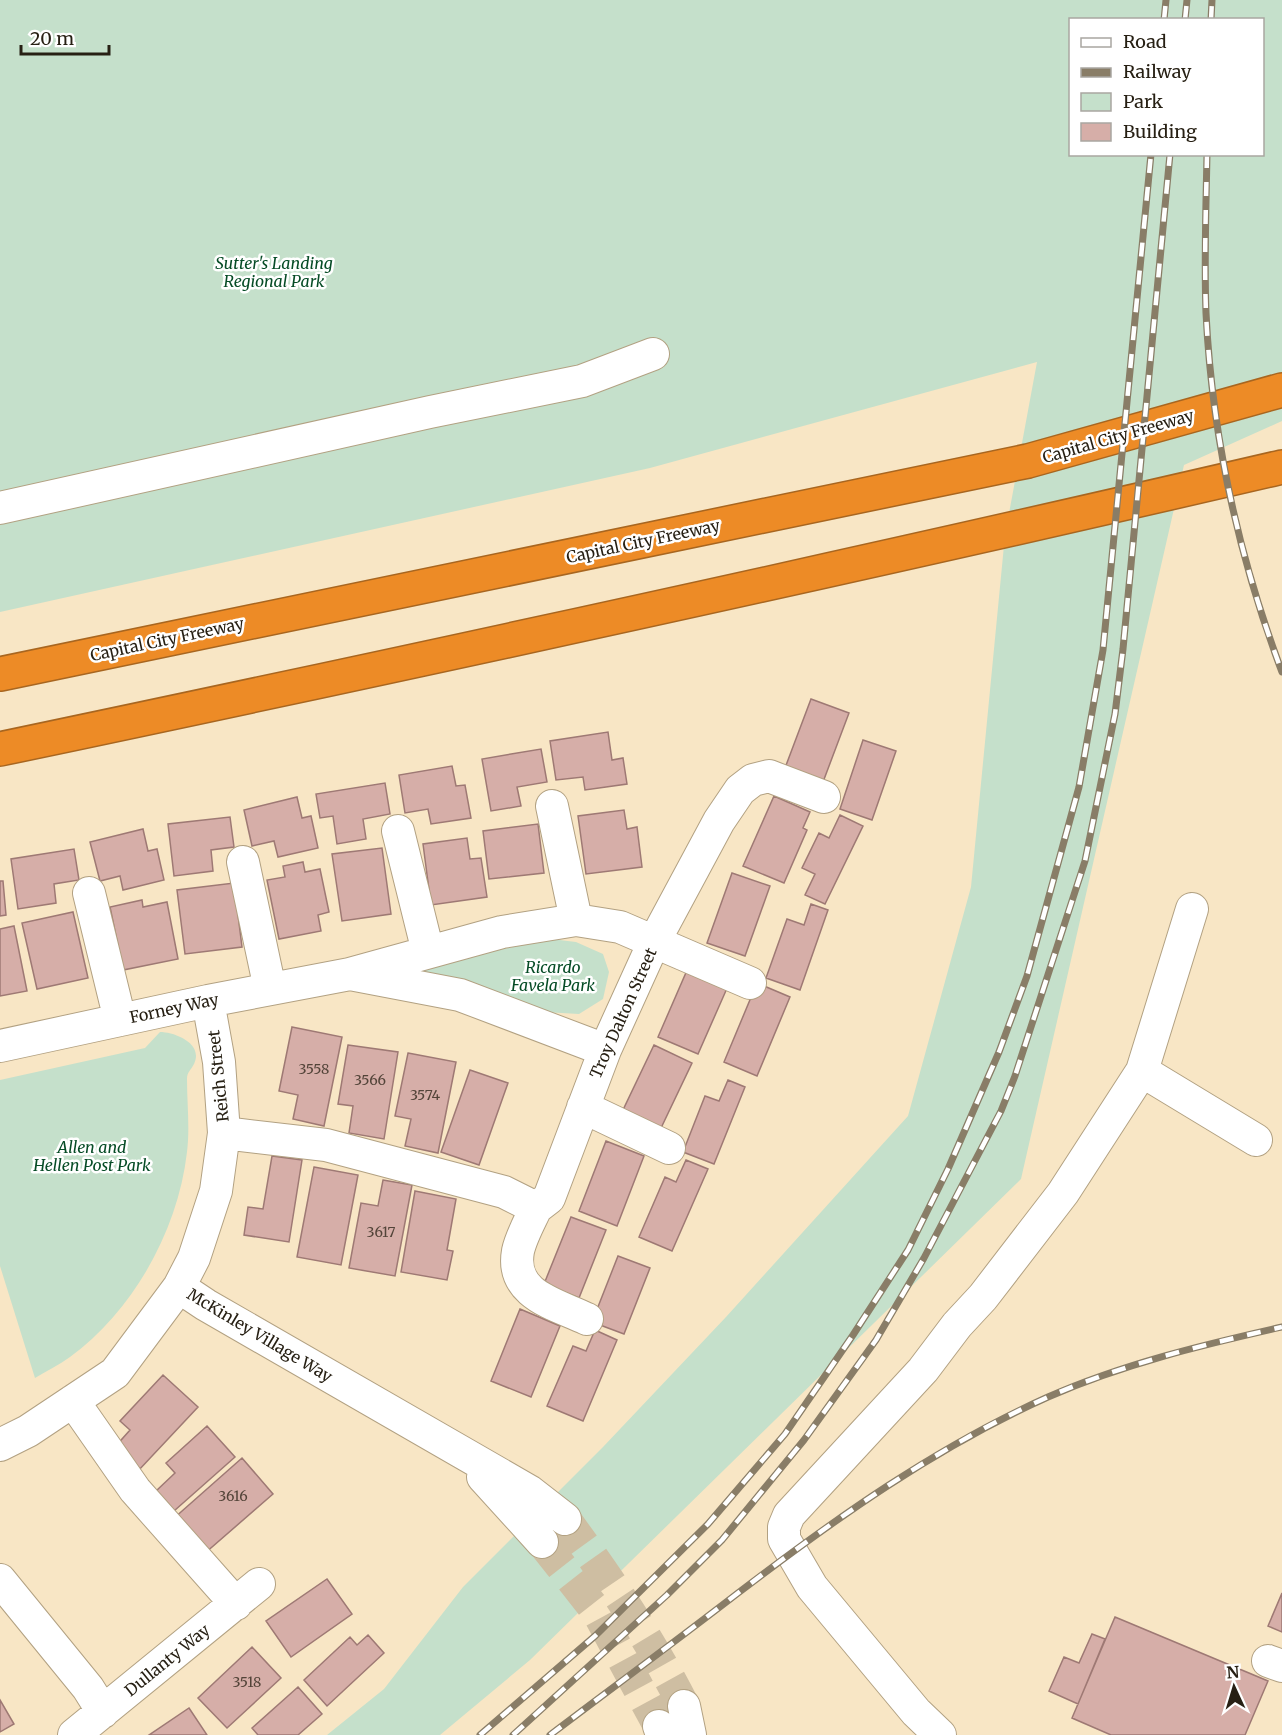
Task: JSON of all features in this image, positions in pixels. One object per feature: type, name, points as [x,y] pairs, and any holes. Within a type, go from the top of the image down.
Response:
[{"type":"highway","name":"Capital City Freeway","points":[[0,674],[1028,461],[1282,390]]},
{"type":"highway","points":[[0,749],[941,546],[1282,467]]},
{"type":"street","points":[[0,508],[430,412],[582,381],[652,354]]},
{"type":"street","name":"Troy Dalton Street","points":[[587,1319],[530,1292],[519,1272],[518,1251],[536,1208],[549,1198],[605,1050],[654,942],[719,821],[740,790],[753,780],[769,776],[824,797]]},
{"type":"street","points":[[552,806],[576,920]]},
{"type":"street","points":[[398,831],[428,952]]},
{"type":"street","points":[[243,862],[270,989]]},
{"type":"street","points":[[89,893],[120,1020]]},
{"type":"street","points":[[940,1735],[916,1712],[812,1587],[784,1539],[784,1527],[789,1515],[923,1370],[1063,1193],[1142,1071],[1192,909]]},
{"type":"street","name":"Forney Way","points":[[0,1046],[208,1001],[350,974],[502,932],[576,920],[620,927],[750,983]]},
{"type":"street","name":"Forney Way","points":[[350,974],[460,995],[605,1050]]},
{"type":"street","name":"Reich Street","points":[[179,1287],[194,1258],[216,1191],[224,1133],[219,1062],[208,1001]]},
{"type":"street","points":[[1142,1071],[1256,1140]]},
{"type":"street","points":[[583,1107],[669,1148]]},
{"type":"street","points":[[224,1133],[326,1145],[504,1192],[536,1208]]},
{"type":"street","name":"McKinley Village Way","points":[[0,1445],[28,1431],[115,1374],[179,1287],[206,1305],[529,1491],[565,1519]]},
{"type":"street","points":[[73,1401],[135,1490],[236,1604]]},
{"type":"street","name":"McKinley Village Way","points":[[457,1450],[542,1542]]},
{"type":"street","name":"Dullanty Way","points":[[74,1735],[259,1584]]},
{"type":"street","points":[[2,1586],[88,1688],[103,1712]]},
{"type":"green space","name":"Sutter's Landing Regional Park","points":[[0,0],[1282,0],[1282,421],[1184,465],[1021,1179],[530,1660],[440,1735],[327,1735],[384,1689],[463,1587],[603,1447],[726,1317],[908,1116],[971,887],[1005,535],[1037,362],[650,468],[0,612]]},
{"type":"green space","name":"Ricardo Favela Park","points":[[551,939],[576,942],[603,954],[609,972],[603,999],[579,1014],[544,1012],[406,969]]},
{"type":"green space","name":"Allen and Hellen Post Park","points":[[160,1032],[173,1034],[186,1040],[195,1050],[196,1057],[187,1077],[187,1152],[174,1210],[149,1266],[133,1292],[114,1316],[70,1357],[35,1378],[0,1266],[0,1080],[145,1048]]},
{"type":"building","points":[[811,699],[849,713],[823,782],[785,768]]},
{"type":"building","points":[[608,732],[612,760],[623,758],[627,784],[585,790],[583,777],[556,780],[550,741]]},
{"type":"building","points":[[863,740],[896,751],[872,820],[840,809]]},
{"type":"building","points":[[541,749],[547,782],[517,787],[521,806],[491,811],[482,759]]},
{"type":"building","points":[[452,766],[456,786],[465,785],[471,818],[431,824],[428,809],[405,813],[399,775]]},
{"type":"building","points":[[385,783],[390,814],[363,819],[366,839],[337,844],[333,816],[320,818],[316,794]]},
{"type":"building","points":[[774,796],[810,812],[803,828],[807,830],[784,883],[743,866]]},
{"type":"building","points":[[297,797],[302,818],[311,816],[318,848],[278,857],[274,841],[252,846],[244,810]]},
{"type":"building","points":[[624,810],[627,829],[637,827],[642,867],[586,874],[578,816]]},
{"type":"building","points":[[840,815],[863,826],[825,904],[805,895],[815,874],[802,868],[819,833],[829,838]]},
{"type":"building","points":[[230,817],[234,847],[211,850],[213,871],[174,876],[168,824]]},
{"type":"building","points":[[538,824],[544,873],[489,879],[483,831]]},
{"type":"building","points":[[143,829],[148,851],[157,849],[164,880],[123,890],[120,876],[100,881],[90,842]]},
{"type":"building","points":[[467,838],[470,859],[481,858],[487,897],[431,905],[423,844]]},
{"type":"building","points":[[382,848],[391,914],[342,921],[332,854]]},
{"type":"building","points":[[74,849],[79,880],[54,884],[56,903],[18,909],[11,859]]},
{"type":"building","points":[[303,862],[305,872],[320,869],[329,912],[318,915],[321,931],[279,939],[267,880],[285,877],[283,866]]},
{"type":"building","points":[[732,873],[770,886],[745,956],[707,943]]},
{"type":"building","points":[[0,881],[3,881],[6,915],[0,916]]},
{"type":"building","points":[[234,883],[242,947],[185,954],[177,890]]},
{"type":"building","points":[[142,900],[143,907],[167,902],[178,959],[123,970],[110,907]]},
{"type":"building","points":[[811,904],[828,910],[800,990],[766,978],[787,919],[804,925]]},
{"type":"building","points":[[73,912],[88,978],[37,989],[22,923]]},
{"type":"building","points":[[14,926],[27,991],[0,996],[0,929]]},
{"type":"building","points":[[688,968],[728,986],[698,1054],[658,1037]]},
{"type":"building","points":[[757,983],[790,997],[757,1076],[724,1062]]},
{"type":"building","points":[[292,1027],[342,1037],[324,1126],[293,1119],[298,1095],[279,1091]]},
{"type":"building","points":[[348,1045],[398,1052],[384,1139],[349,1133],[353,1106],[338,1104]]},
{"type":"building","points":[[654,1045],[692,1063],[661,1128],[623,1110]]},
{"type":"building","points":[[408,1053],[456,1062],[438,1153],[405,1146],[411,1119],[395,1116]]},
{"type":"building","points":[[470,1070],[508,1083],[479,1165],[441,1152]]},
{"type":"building","points":[[728,1080],[745,1087],[714,1164],[683,1152],[705,1096],[719,1101]]},
{"type":"building","points":[[606,1141],[644,1156],[617,1226],[579,1211]]},
{"type":"building","points":[[272,1156],[302,1160],[289,1242],[244,1235],[248,1207],[263,1209]]},
{"type":"building","points":[[686,1160],[708,1169],[672,1251],[639,1237],[665,1177],[676,1182]]},
{"type":"building","points":[[314,1167],[358,1175],[341,1265],[297,1257]]},
{"type":"building","points":[[383,1180],[412,1185],[395,1276],[349,1268],[361,1203],[378,1206]]},
{"type":"building","points":[[415,1191],[456,1199],[447,1250],[453,1251],[447,1280],[401,1272]]},
{"type":"building","points":[[571,1217],[606,1230],[579,1298],[544,1284]]},
{"type":"building","points":[[618,1256],[650,1268],[624,1334],[592,1322]]},
{"type":"building","points":[[520,1309],[560,1326],[531,1397],[491,1381]]},
{"type":"building","points":[[595,1330],[617,1340],[583,1421],[547,1406],[573,1346],[586,1351]]},
{"type":"building","points":[[163,1375],[198,1407],[138,1471],[114,1448],[130,1430],[120,1421]]},
{"type":"building","points":[[207,1426],[235,1457],[174,1511],[156,1491],[175,1473],[166,1463]]},
{"type":"building","points":[[242,1458],[273,1494],[204,1554],[173,1519]]},
{"type":"building","points":[[327,1579],[352,1614],[291,1657],[266,1621]]},
{"type":"building","points":[[1282,1593],[1282,1632],[1268,1626]]},
{"type":"building","points":[[1115,1617],[1268,1681],[1245,1735],[1111,1735],[1072,1718]]},
{"type":"building","points":[[1092,1634],[1105,1639],[1078,1704],[1049,1691],[1064,1657],[1079,1663]]},
{"type":"building","points":[[368,1635],[384,1653],[327,1706],[304,1680],[350,1637],[357,1645]]},
{"type":"building","points":[[252,1647],[281,1678],[227,1728],[198,1698]]},
{"type":"building","points":[[298,1687],[322,1714],[298,1735],[258,1735],[252,1728]]},
{"type":"building","points":[[0,1700],[14,1724],[0,1732]]},
{"type":"building","points":[[189,1708],[207,1735],[149,1735]]},
{"type":"tunnel","points":[[565,1519],[628,1610],[684,1706]]},
{"type":"tunnel","points":[[542,1542],[598,1613],[659,1726]]},
{"type":"railway","points":[[1164,18],[1166,0]]},
{"type":"railway","points":[[1185,18],[1187,0]]},
{"type":"railway","points":[[1211,18],[1212,0]]},
{"type":"railway","points":[[480,1735],[595,1636],[708,1524],[785,1434],[908,1250],[948,1169],[999,1052],[1027,976],[1079,787],[1103,650],[1151,156]]},
{"type":"railway","points":[[513,1735],[667,1595],[722,1540],[804,1440],[876,1340],[924,1258],[1001,1111],[1015,1076],[1085,861],[1115,714],[1170,156]]},
{"type":"railway","points":[[1207,156],[1206,313],[1214,405],[1221,451],[1241,541],[1282,672]]},
{"type":"railway","points":[[550,1735],[812,1538],[887,1486],[966,1438],[1076,1385],[1193,1348],[1282,1327]]}]
